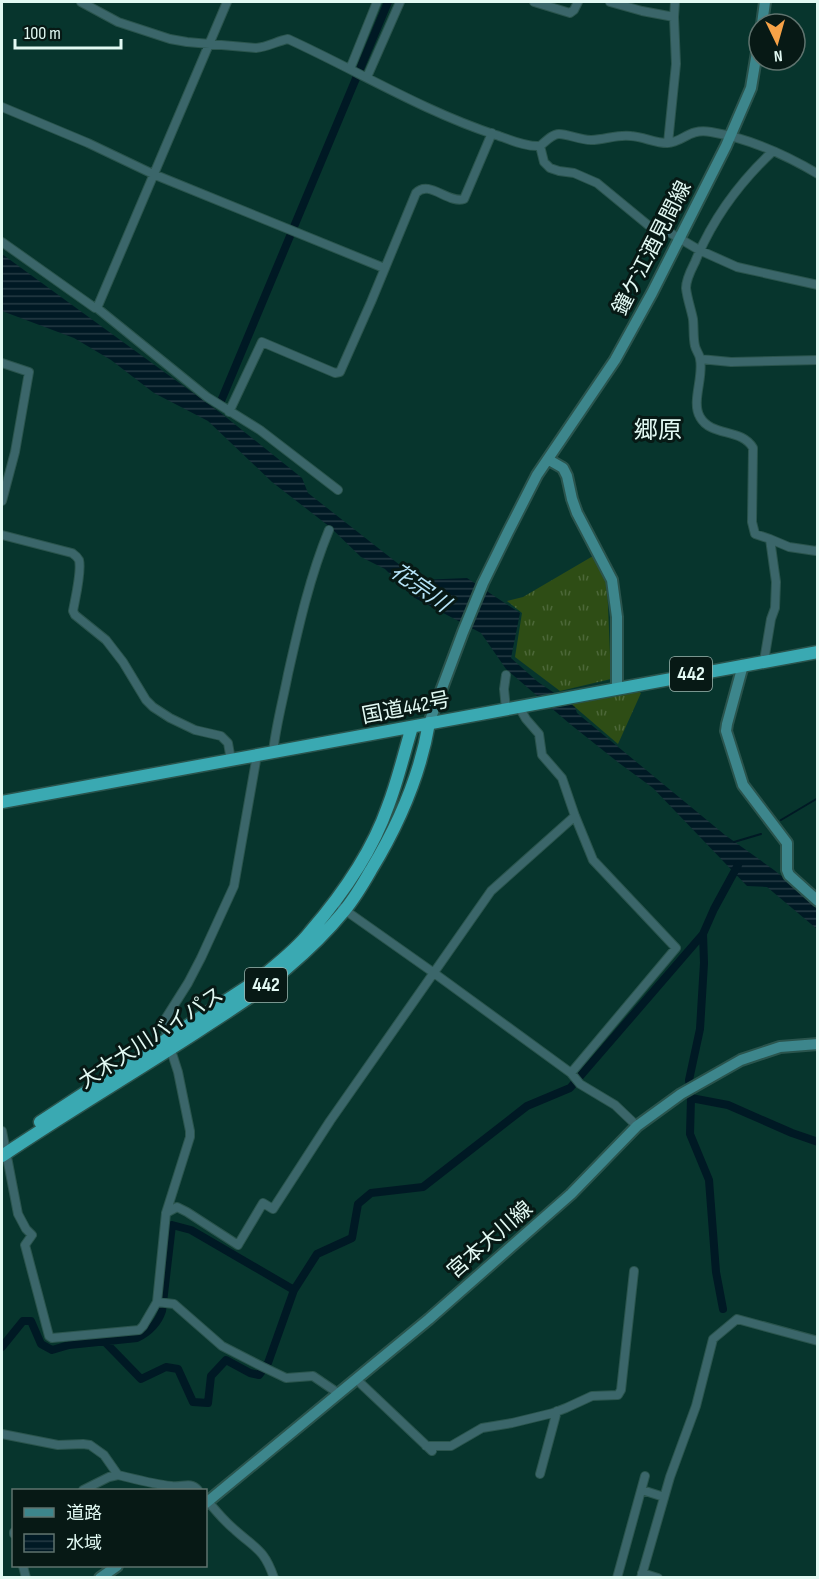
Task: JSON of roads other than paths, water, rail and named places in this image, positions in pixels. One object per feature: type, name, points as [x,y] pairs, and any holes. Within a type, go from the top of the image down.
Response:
[{"type":"highway","name":"国道442号","points":[[2,802],[818,652]]},
{"type":"highway","name":"大木大川バイパス","points":[[3,1150],[169,1044],[239,1004],[285,970],[326,931],[345,910],[378,859],[402,814],[426,743],[436,722]]},
{"type":"highway","name":"大木大川バイパス","points":[[169,1044],[259,979],[310,933],[354,873],[373,841],[388,807],[412,727]]},
{"type":"main road","name":"鐘ケ江酒見間線","points":[[436,722],[463,632],[483,583],[537,475],[615,360],[652,293],[731,136],[751,88],[754,72]]},
{"type":"main road","points":[[549,460],[563,468],[577,513],[612,580],[617,617],[617,688]]},
{"type":"main road","points":[[743,665],[727,724],[726,731],[730,746],[743,785],[788,843],[787,870],[789,875],[818,901]]},
{"type":"main road","name":"宮本大川線","points":[[207,1500],[429,1319],[554,1210],[637,1126],[681,1094],[741,1060],[780,1047],[818,1044]]},
{"type":"main road","points":[[100,1578],[116,1567]]},
{"type":"street","points":[[81,2],[118,21],[170,39],[256,48],[288,39],[436,112],[492,134],[528,145],[540,146],[559,134],[589,140],[601,140],[620,134],[668,143],[678,141],[698,131],[709,131],[773,151],[818,174]]},
{"type":"street","points":[[97,308],[227,2]]},
{"type":"street","points":[[358,73],[377,2]]},
{"type":"street","points":[[358,73],[400,2]]},
{"type":"street","points":[[534,2],[570,14],[578,2]]},
{"type":"street","points":[[610,2],[674,17]]},
{"type":"street","points":[[668,143],[676,64],[675,2]]},
{"type":"street","points":[[2,107],[88,143],[153,174],[384,268]]},
{"type":"street","points":[[229,412],[262,342],[330,371],[340,372],[416,193],[426,188],[455,200],[464,199],[492,134]]},
{"type":"street","points":[[540,146],[543,162],[550,168],[574,173],[597,183],[648,225],[657,227],[737,267],[818,285]]},
{"type":"street","points":[[773,151],[754,169],[726,205],[699,250],[686,288],[693,319],[695,348],[700,359],[696,404],[698,415],[708,426],[739,437],[751,445],[755,534],[789,547],[818,550]]},
{"type":"street","points":[[2,242],[97,308],[207,397],[260,430],[338,490]]},
{"type":"street","points":[[700,359],[731,362],[818,360]]},
{"type":"street","points":[[2,363],[28,372],[15,452],[2,501]]},
{"type":"street","points":[[273,752],[296,637],[318,556],[329,530]]},
{"type":"street","points":[[2,535],[72,553],[77,557],[79,569],[73,611],[75,615],[106,640],[153,707],[195,730],[221,736],[228,743],[231,760]]},
{"type":"street","points":[[764,661],[775,608],[776,582],[770,539]]},
{"type":"street","points":[[506,675],[504,689],[513,708],[538,735],[543,755],[562,778],[593,860],[676,948],[575,1078]]},
{"type":"street","points":[[2,1131],[3,1150],[20,1220],[32,1235],[25,1245],[49,1336],[52,1338],[139,1330],[161,1303],[166,1213],[190,1137],[178,1072],[164,1021],[201,958],[234,886],[257,755]]},
{"type":"street","points":[[166,1213],[177,1207],[238,1245],[263,1203],[273,1209],[330,1121],[491,891],[575,816]]},
{"type":"street","points":[[333,902],[615,1105],[637,1126]]},
{"type":"street","points":[[356,1379],[429,1448],[451,1446],[482,1428],[557,1411],[592,1396],[618,1395],[621,1390],[634,1271]]},
{"type":"street","points":[[161,1303],[174,1304],[222,1346],[261,1366],[286,1378],[313,1376],[338,1393]]},
{"type":"street","points":[[617,1578],[653,1493],[670,1477],[696,1406],[713,1339],[737,1319],[818,1341]]},
{"type":"street","points":[[540,1474],[557,1411]]},
{"type":"street","points":[[2,1434],[58,1445],[90,1445],[104,1455],[118,1475]]},
{"type":"street","points":[[87,1489],[109,1477],[118,1475],[173,1487],[188,1484],[196,1489]]},
{"type":"street","points":[[645,1476],[653,1493],[641,1575],[658,1578]]},
{"type":"street","points":[[207,1502],[235,1530],[260,1550],[269,1563],[274,1578]]},
{"type":"water","name":"花宗川","points":[[2,254],[222,414],[302,478],[308,493],[419,580],[467,578],[520,613],[511,658],[538,682],[575,707],[577,713],[725,835],[816,904],[817,929],[767,887],[747,886],[653,788],[570,724],[506,669],[481,633],[413,597],[385,569],[361,557],[330,527],[272,482],[208,421],[154,393],[111,360],[74,338],[2,311]]},
{"type":"waterway","points":[[221,401],[388,2]]},
{"type":"waterway","points":[[781,820],[818,798]]},
{"type":"waterway","points":[[734,842],[761,834]]},
{"type":"waterway","points":[[723,1309],[716,1272],[709,1180],[690,1134],[689,1080],[700,1029],[704,963],[703,934],[738,865]]},
{"type":"waterway","points":[[104,1341],[141,1379],[166,1367],[178,1369],[193,1402],[208,1403],[211,1376],[226,1360],[250,1373],[259,1375],[268,1363],[294,1290],[317,1254],[352,1238],[358,1204],[371,1193],[423,1187],[527,1106],[570,1088],[703,934]]},
{"type":"waterway","points":[[691,1098],[728,1105],[818,1142]]},
{"type":"waterway","points":[[2,1347],[23,1321],[31,1321],[41,1344],[52,1350],[69,1345],[137,1338],[145,1333],[152,1327],[162,1311],[172,1225],[191,1230],[294,1290]]},
{"type":"district","name":"郷原","points":[[658,430]]}]
